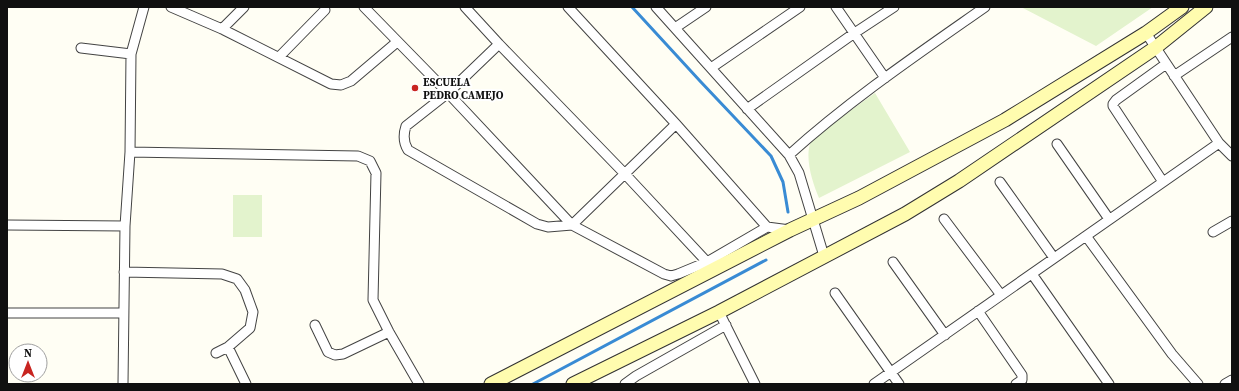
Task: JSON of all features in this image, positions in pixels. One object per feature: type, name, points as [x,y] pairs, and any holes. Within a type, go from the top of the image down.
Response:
[{"type":"main road","points":[[491,384],[790,230],[859,198],[1005,120],[1146,33],[1182,7]]},
{"type":"main road","points":[[573,384],[719,312],[905,214],[959,181],[1155,48],[1206,7]]},
{"type":"street","points":[[123,384],[125,226],[130,152],[131,54],[144,7]]},
{"type":"street","points":[[171,7],[222,29],[331,84],[341,85],[351,81],[397,42]]},
{"type":"street","points":[[222,29],[244,7]]},
{"type":"street","points":[[364,7],[448,93],[572,225],[664,274],[671,276],[708,262],[767,227],[790,230]]},
{"type":"street","points":[[465,7],[708,262]]},
{"type":"street","points":[[568,7],[676,124],[767,227]]},
{"type":"street","points":[[656,7],[789,155],[799,173],[824,256]]},
{"type":"street","points":[[675,28],[706,7]]},
{"type":"street","points":[[711,68],[800,7]]},
{"type":"street","points":[[836,7],[853,34],[885,78]]},
{"type":"street","points":[[747,109],[894,7]]},
{"type":"street","points":[[789,155],[807,138],[885,78],[985,7]]},
{"type":"street","points":[[279,57],[325,10]]},
{"type":"street","points":[[1146,33],[1219,143],[1232,156]]},
{"type":"street","points":[[1174,76],[1232,37]]},
{"type":"street","points":[[500,44],[448,93],[406,126],[404,132],[404,144],[408,150],[537,224],[548,227],[572,225],[676,124]]},
{"type":"street","points":[[81,48],[131,54]]},
{"type":"street","points":[[1163,182],[1112,104],[1166,64]]},
{"type":"street","points":[[874,384],[1219,143]]},
{"type":"street","points":[[1057,144],[1109,219]]},
{"type":"street","points":[[130,152],[358,156],[370,161],[376,173],[373,300],[419,384]]},
{"type":"street","points":[[1000,182],[1054,258]]},
{"type":"street","points":[[944,219],[1001,295]]},
{"type":"street","points":[[1213,232],[1232,221]]},
{"type":"street","points":[[7,225],[125,226]]},
{"type":"street","points":[[1086,236],[1172,354],[1198,384]]},
{"type":"street","points":[[893,262],[945,334]]},
{"type":"street","points":[[124,272],[222,274],[237,279],[245,290],[253,312],[250,328],[228,346],[216,353]]},
{"type":"street","points":[[1032,274],[1108,384]]},
{"type":"street","points":[[835,293],[900,384]]},
{"type":"street","points":[[978,311],[1022,375],[1022,380],[1016,384]]},
{"type":"street","points":[[719,312],[754,384]]},
{"type":"street","points":[[7,313],[123,313]]},
{"type":"street","points":[[315,325],[328,352],[335,354],[343,354],[390,332]]},
{"type":"street","points":[[625,384],[636,376],[726,325]]},
{"type":"street","points":[[228,346],[246,384]]},
{"type":"street","points":[[1225,384],[1232,380]]},
{"type":"green space","points":[[1021,7],[1153,7],[1096,46]]},
{"type":"green space","points":[[875,93],[910,152],[819,198],[812,179],[808,157],[811,142],[815,136]]},
{"type":"green space","points":[[233,195],[262,195],[262,237],[233,237]]},
{"type":"waterway","points":[[632,7],[771,156],[783,182],[788,212]]},
{"type":"waterway","points":[[533,384],[766,260]]},
{"type":"place","name":"ESCUELA PEDRO CAMEJO","points":[[415,88]]}]
